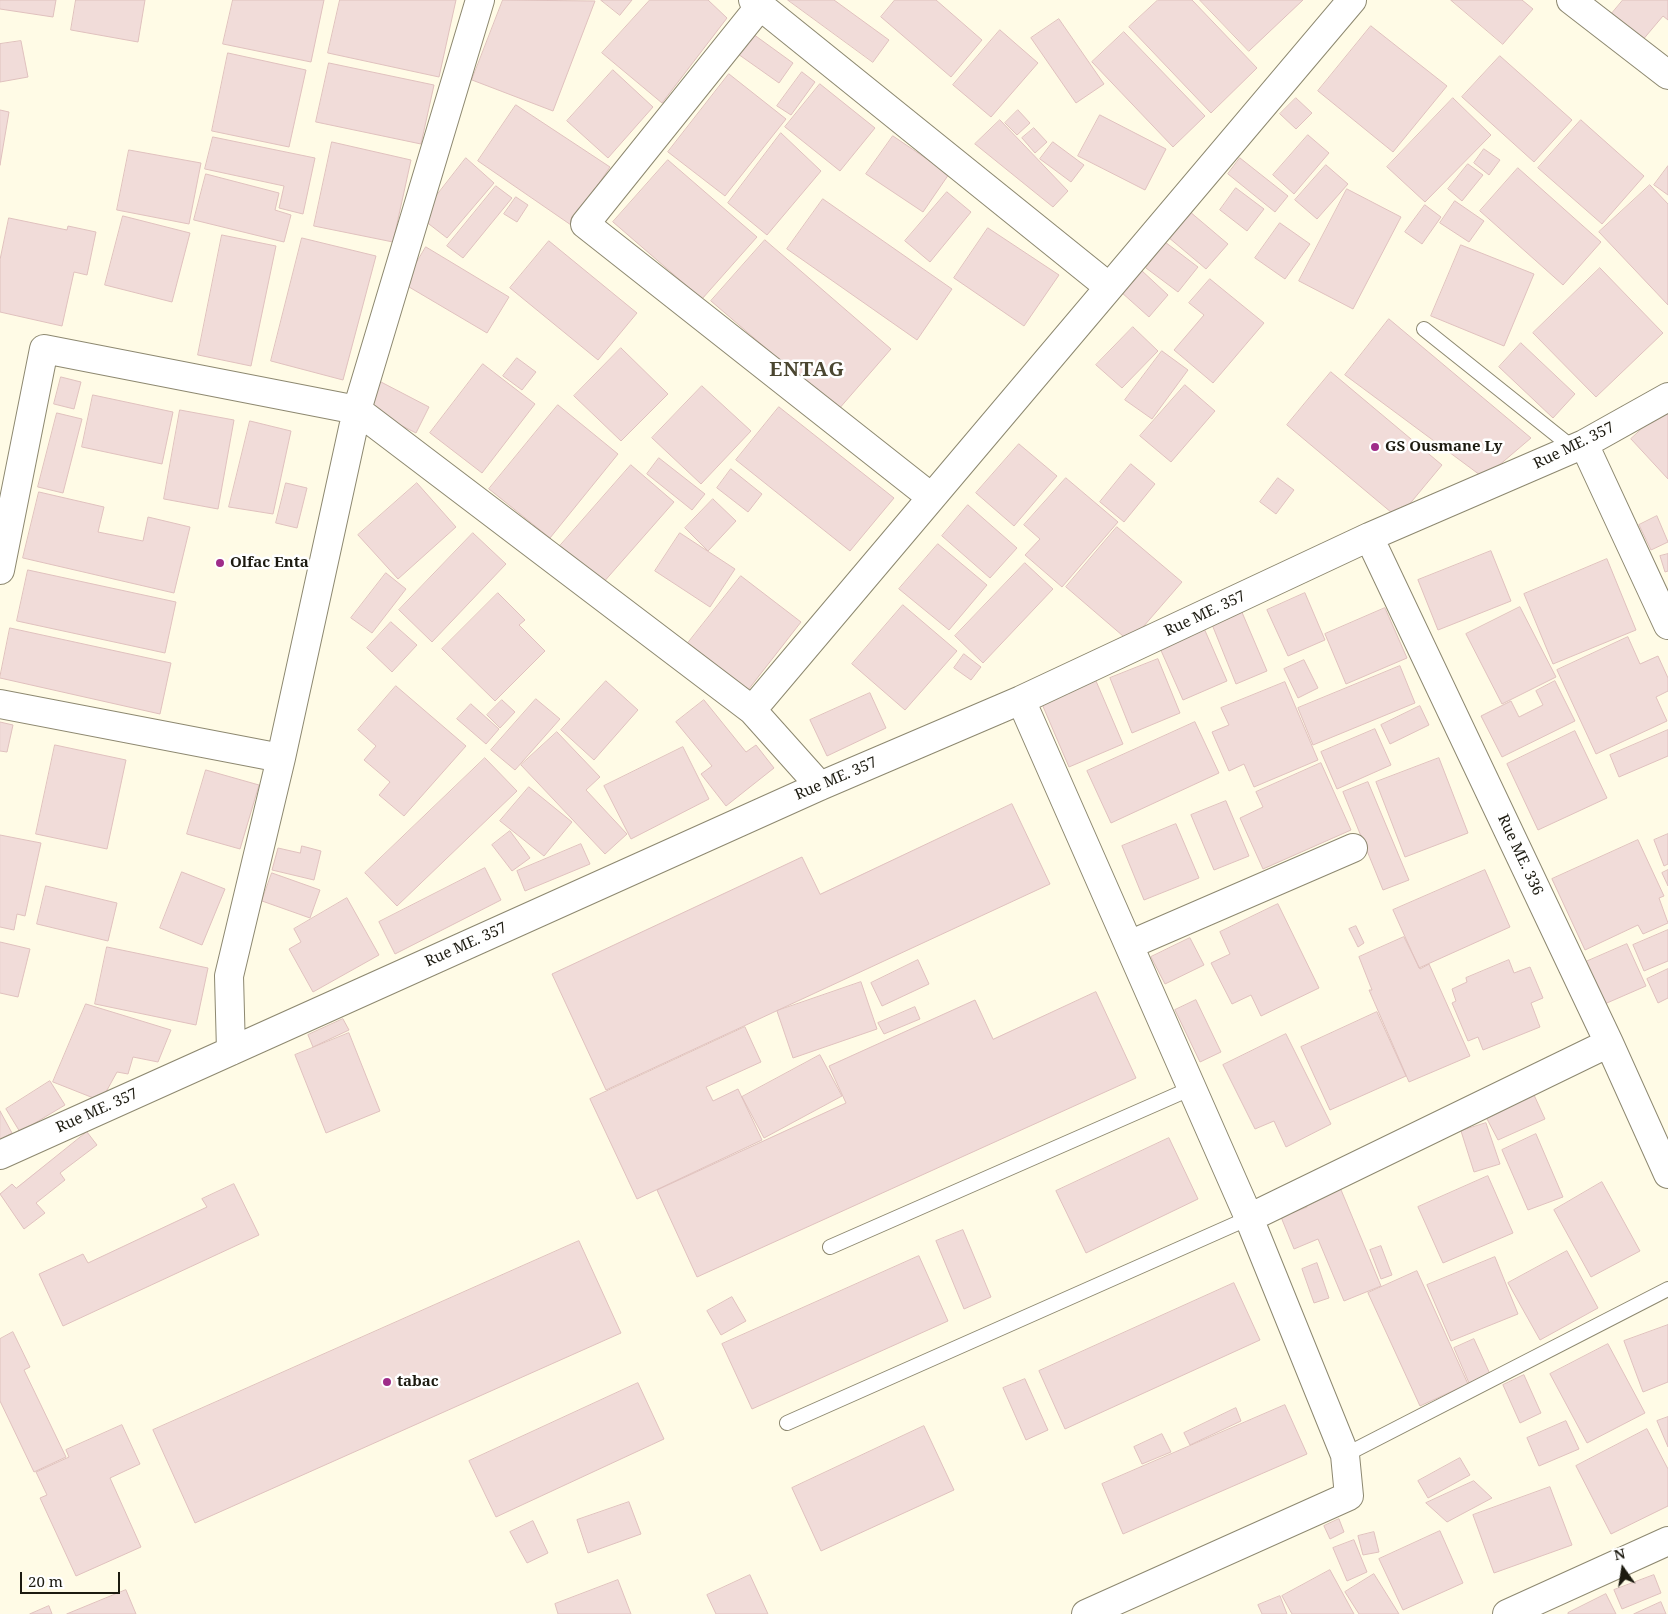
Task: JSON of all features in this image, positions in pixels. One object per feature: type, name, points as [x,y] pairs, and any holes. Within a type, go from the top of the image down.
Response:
[{"type":"street","points":[[231,1051],[229,976],[281,758],[357,410],[480,0]]},
{"type":"street","points":[[752,710],[1352,0]]},
{"type":"street","points":[[1571,0],[1668,75]]},
{"type":"street","points":[[931,497],[585,224],[757,3],[1109,287]]},
{"type":"street","points":[[0,570],[44,348],[357,410],[752,710],[820,786]]},
{"type":"street","name":"Rue ME. 357","points":[[0,1155],[820,786],[1021,700],[1370,537],[1578,446],[1668,397]]},
{"type":"street","points":[[1578,446],[1668,625]]},
{"type":"street","name":"Rue ME. 336","points":[[1370,537],[1609,1043],[1668,1174]]},
{"type":"street","points":[[1021,700],[1249,1218],[1345,1455],[1348,1496],[1086,1614]]},
{"type":"street","points":[[0,704],[281,758]]},
{"type":"street","points":[[1129,945],[1353,848]]},
{"type":"street","points":[[1249,1218],[1609,1043]]},
{"type":"street","points":[[1507,1614],[1668,1541]]},
{"type":"lane","points":[[1424,329],[1578,446]]},
{"type":"lane","points":[[830,1247],[1192,1088]]},
{"type":"lane","points":[[787,1423],[1249,1218]]},
{"type":"lane","points":[[1345,1455],[1668,1289]]},
{"type":"building","points":[[0,0],[56,0],[53,17],[0,9]]},
{"type":"building","points":[[76,0],[145,0],[138,42],[71,30]]},
{"type":"building","points":[[233,0],[324,0],[311,62],[223,44]]},
{"type":"building","points":[[340,0],[456,0],[439,77],[328,53]]},
{"type":"building","points":[[503,0],[595,1],[553,111],[472,80]]},
{"type":"building","points":[[601,0],[632,0],[620,15]]},
{"type":"building","points":[[650,0],[708,0],[727,18],[662,103],[602,53]]},
{"type":"building","points":[[788,0],[834,0],[889,40],[873,62]]},
{"type":"building","points":[[895,0],[936,0],[982,40],[951,77],[881,17]]},
{"type":"building","points":[[1158,0],[1192,0],[1257,68],[1211,113],[1129,27]]},
{"type":"building","points":[[1200,0],[1303,0],[1249,51]]},
{"type":"building","points":[[1451,0],[1522,0],[1533,9],[1503,44]]},
{"type":"building","points":[[1623,0],[1668,0],[1668,20],[1663,16],[1641,42],[1609,17]]},
{"type":"building","points":[[1059,19],[1104,84],[1076,103],[1031,38]]},
{"type":"building","points":[[1371,26],[1447,86],[1393,152],[1318,91]]},
{"type":"building","points":[[1000,30],[1038,63],[991,117],[953,85]]},
{"type":"building","points":[[1124,32],[1205,116],[1173,147],[1092,62]]},
{"type":"building","points":[[753,34],[793,63],[779,83],[738,54]]},
{"type":"building","points":[[21,41],[28,77],[0,82],[0,44]]},
{"type":"building","points":[[228,53],[306,70],[289,147],[212,131]]},
{"type":"building","points":[[1500,56],[1572,120],[1534,162],[1462,97]]},
{"type":"building","points":[[329,63],[434,85],[421,144],[316,122]]},
{"type":"building","points":[[613,70],[653,107],[608,158],[567,121]]},
{"type":"building","points":[[802,72],[815,82],[791,115],[777,106]]},
{"type":"building","points":[[729,74],[786,119],[725,196],[668,152]]},
{"type":"building","points":[[820,84],[875,128],[840,171],[785,127]]},
{"type":"building","points":[[1296,98],[1312,113],[1296,129],[1280,114]]},
{"type":"building","points":[[1453,98],[1491,135],[1425,202],[1387,167]]},
{"type":"building","points":[[516,105],[610,167],[571,225],[478,161]]},
{"type":"building","points":[[0,110],[9,112],[0,165]]},
{"type":"building","points":[[1018,110],[1030,123],[1017,135],[1005,123]]},
{"type":"building","points":[[1100,115],[1166,149],[1145,190],[1078,156]]},
{"type":"building","points":[[1000,120],[1068,191],[1053,207],[975,144]]},
{"type":"building","points":[[1581,120],[1644,176],[1602,224],[1538,168]]},
{"type":"building","points":[[1034,128],[1047,142],[1035,153],[1022,138]]},
{"type":"building","points":[[781,133],[821,171],[767,235],[728,203]]},
{"type":"building","points":[[1308,135],[1329,153],[1294,194],[1273,175]]},
{"type":"building","points":[[893,136],[949,174],[923,212],[866,174]]},
{"type":"building","points":[[213,137],[315,158],[303,214],[279,208],[284,186],[205,169]]},
{"type":"building","points":[[332,142],[411,160],[393,242],[314,226]]},
{"type":"building","points":[[1053,142],[1084,165],[1071,182],[1040,159]]},
{"type":"building","points":[[1484,149],[1500,160],[1489,175],[1474,163]]},
{"type":"building","points":[[129,150],[201,163],[189,224],[117,210]]},
{"type":"building","points":[[466,158],[494,183],[447,238],[420,217]]},
{"type":"building","points":[[1240,158],[1288,196],[1275,212],[1228,174]]},
{"type":"building","points":[[668,160],[757,237],[702,299],[613,222]]},
{"type":"building","points":[[1468,164],[1483,175],[1462,201],[1448,189]]},
{"type":"building","points":[[1326,165],[1348,184],[1317,219],[1295,200]]},
{"type":"building","points":[[1668,166],[1668,195],[1654,185]]},
{"type":"building","points":[[1518,168],[1601,242],[1563,285],[1480,211]]},
{"type":"building","points":[[206,174],[279,193],[275,210],[291,215],[284,242],[194,220]]},
{"type":"building","points":[[1650,185],[1668,204],[1668,305],[1599,232]]},
{"type":"building","points":[[496,186],[512,198],[463,258],[447,246]]},
{"type":"building","points":[[1236,188],[1264,209],[1247,231],[1220,210]]},
{"type":"building","points":[[1347,189],[1401,217],[1353,309],[1299,281]]},
{"type":"building","points":[[947,192],[971,212],[930,262],[905,241]]},
{"type":"building","points":[[516,197],[528,205],[517,222],[504,214]]},
{"type":"building","points":[[823,199],[952,289],[917,340],[787,249]]},
{"type":"building","points":[[1455,201],[1484,221],[1469,242],[1440,223]]},
{"type":"building","points":[[1425,205],[1441,217],[1422,244],[1405,232]]},
{"type":"building","points":[[1189,211],[1228,244],[1206,269],[1168,237]]},
{"type":"building","points":[[123,216],[190,233],[172,302],[105,285]]},
{"type":"building","points":[[9,218],[67,230],[68,226],[96,232],[87,275],[74,272],[62,326],[0,312],[0,260]]},
{"type":"building","points":[[1280,223],[1310,244],[1285,279],[1255,258]]},
{"type":"building","points":[[988,228],[1059,275],[1024,326],[954,278]]},
{"type":"building","points":[[222,235],[276,246],[251,366],[198,355]]},
{"type":"building","points":[[302,238],[376,256],[343,380],[271,361]]},
{"type":"building","points":[[765,240],[891,349],[838,410],[711,301]]},
{"type":"building","points":[[549,241],[637,313],[598,360],[510,288]]},
{"type":"building","points":[[1165,242],[1198,267],[1178,292],[1146,268]]},
{"type":"building","points":[[1461,245],[1534,274],[1504,346],[1431,316]]},
{"type":"building","points":[[426,247],[509,297],[487,333],[404,284]]},
{"type":"building","points":[[1600,268],[1663,333],[1596,397],[1533,333]]},
{"type":"building","points":[[1141,270],[1168,295],[1149,317],[1121,292]]},
{"type":"building","points":[[1210,279],[1264,323],[1213,383],[1174,350],[1204,315],[1189,303]]},
{"type":"building","points":[[1389,319],[1531,438],[1484,478],[1345,375]]},
{"type":"building","points":[[1133,327],[1158,351],[1122,388],[1096,365]]},
{"type":"building","points":[[1521,343],[1575,394],[1553,418],[1499,367]]},
{"type":"building","points":[[621,348],[668,394],[621,441],[574,396]]},
{"type":"building","points":[[1162,351],[1188,370],[1152,419],[1125,400]]},
{"type":"building","points":[[517,358],[536,372],[522,390],[503,376]]},
{"type":"building","points":[[483,364],[535,404],[482,473],[430,433]]},
{"type":"building","points":[[1331,372],[1442,465],[1398,518],[1287,425]]},
{"type":"building","points":[[61,377],[81,382],[74,409],[54,404]]},
{"type":"building","points":[[381,382],[429,407],[416,433],[367,408]]},
{"type":"building","points":[[1185,385],[1215,411],[1171,462],[1140,436]]},
{"type":"building","points":[[702,386],[751,431],[701,484],[652,438]]},
{"type":"building","points":[[93,395],[173,412],[162,464],[82,447]]},
{"type":"building","points":[[558,405],[618,454],[550,538],[489,489]]},
{"type":"building","points":[[1668,405],[1668,479],[1631,439]]},
{"type":"building","points":[[779,407],[894,498],[850,551],[736,460]]},
{"type":"building","points":[[180,410],[234,420],[218,509],[164,499]]},
{"type":"building","points":[[57,413],[82,419],[63,493],[38,487]]},
{"type":"building","points":[[250,421],[291,431],[273,514],[229,507]]},
{"type":"building","points":[[1019,444],[1057,476],[1014,526],[976,493]]},
{"type":"building","points":[[659,458],[705,494],[692,510],[647,474]]},
{"type":"building","points":[[1131,464],[1155,484],[1124,522],[1100,502]]},
{"type":"building","points":[[631,465],[674,502],[602,584],[559,547]]},
{"type":"building","points":[[731,469],[762,494],[748,512],[717,488]]},
{"type":"building","points":[[1066,478],[1118,522],[1062,587],[1025,555],[1040,539],[1024,525]]},
{"type":"building","points":[[1278,478],[1294,490],[1276,514],[1260,502]]},
{"type":"building","points":[[286,483],[307,488],[297,528],[276,523]]},
{"type":"building","points":[[417,483],[456,527],[398,579],[358,535]]},
{"type":"building","points":[[39,492],[104,507],[98,532],[143,541],[148,517],[190,527],[174,593],[23,558]]},
{"type":"building","points":[[713,499],[736,521],[708,551],[685,528]]},
{"type":"building","points":[[968,505],[1017,548],[990,578],[942,536]]},
{"type":"building","points":[[1657,516],[1668,542],[1651,550],[1639,525]]},
{"type":"building","points":[[1117,527],[1182,582],[1130,642],[1066,587]]},
{"type":"building","points":[[473,533],[506,564],[432,642],[399,610]]},
{"type":"building","points":[[680,533],[735,569],[710,607],[655,571]]},
{"type":"building","points":[[938,544],[987,585],[949,630],[899,589]]},
{"type":"building","points":[[1491,551],[1511,601],[1438,630],[1418,580]]},
{"type":"building","points":[[1668,554],[1668,571],[1665,572],[1660,556]]},
{"type":"building","points":[[1607,559],[1636,630],[1553,664],[1524,594]]},
{"type":"building","points":[[1025,563],[1053,589],[983,663],[955,636]]},
{"type":"building","points":[[28,570],[176,602],[165,653],[17,621]]},
{"type":"building","points":[[386,573],[406,589],[372,633],[351,618]]},
{"type":"building","points":[[741,576],[801,622],[748,690],[688,643]]},
{"type":"building","points":[[498,593],[525,620],[519,625],[545,651],[495,701],[442,649]]},
{"type":"building","points":[[1305,593],[1325,640],[1288,656],[1267,610]]},
{"type":"building","points":[[903,605],[957,651],[905,710],[852,664]]},
{"type":"building","points":[[1520,607],[1556,677],[1502,704],[1466,634]]},
{"type":"building","points":[[1385,608],[1407,658],[1346,684],[1325,634]]},
{"type":"building","points":[[1241,610],[1267,671],[1236,684],[1211,622]]},
{"type":"building","points":[[391,622],[417,645],[392,672],[367,648]]},
{"type":"building","points":[[1203,626],[1227,681],[1183,700],[1159,646]]},
{"type":"building","points":[[10,628],[171,663],[160,714],[0,678]]},
{"type":"building","points":[[1628,637],[1640,664],[1658,656],[1668,678],[1668,691],[1656,697],[1667,721],[1596,754],[1557,670]]},
{"type":"building","points":[[964,654],[981,667],[971,680],[954,668]]},
{"type":"building","points":[[1158,659],[1180,713],[1132,733],[1110,678]]},
{"type":"building","points":[[1304,660],[1318,688],[1298,698],[1284,669]]},
{"type":"building","points":[[1400,666],[1415,703],[1313,745],[1298,708]]},
{"type":"building","points":[[606,681],[638,710],[594,760],[561,730]]},
{"type":"building","points":[[1096,681],[1123,744],[1069,767],[1042,704]]},
{"type":"building","points":[[1555,681],[1575,721],[1502,757],[1481,716],[1511,701],[1519,717],[1543,705],[1536,691]]},
{"type":"building","points":[[1285,682],[1318,760],[1254,787],[1244,764],[1229,771],[1212,732],[1229,725],[1221,708]]},
{"type":"building","points":[[396,686],[466,746],[404,816],[379,795],[390,782],[364,760],[376,746],[358,730]]},
{"type":"building","points":[[870,693],[886,728],[827,756],[810,720]]},
{"type":"building","points":[[536,699],[560,719],[515,770],[491,750]]},
{"type":"building","points":[[502,700],[515,712],[500,728],[487,715]]},
{"type":"building","points":[[704,700],[746,752],[756,745],[774,768],[726,806],[701,774],[712,766],[676,722]]},
{"type":"building","points":[[471,704],[499,729],[486,744],[457,719]]},
{"type":"building","points":[[1420,706],[1429,725],[1390,744],[1381,725]]},
{"type":"building","points":[[0,722],[13,725],[7,752],[0,751]]},
{"type":"building","points":[[1195,722],[1219,773],[1111,823],[1087,771]]},
{"type":"building","points":[[1375,729],[1391,765],[1337,789],[1321,752]]},
{"type":"building","points":[[1668,730],[1668,756],[1619,777],[1610,755]]},
{"type":"building","points":[[1575,731],[1607,798],[1538,830],[1507,764]]},
{"type":"building","points":[[557,732],[600,777],[586,790],[627,834],[605,854],[521,765]]},
{"type":"building","points":[[55,745],[126,760],[107,849],[36,834]]},
{"type":"building","points":[[683,747],[709,799],[631,839],[604,786]]},
{"type":"building","points":[[485,758],[517,791],[397,906],[365,873]]},
{"type":"building","points":[[1439,758],[1468,833],[1405,857],[1376,782]]},
{"type":"building","points":[[1321,763],[1351,830],[1263,869],[1240,818],[1263,807],[1256,792]]},
{"type":"building","points":[[206,770],[259,785],[240,849],[187,834]]},
{"type":"building","points":[[1368,782],[1409,880],[1383,890],[1343,792]]},
{"type":"building","points":[[529,787],[572,822],[544,856],[500,821]]},
{"type":"building","points":[[1226,801],[1249,856],[1214,870],[1191,815]]},
{"type":"building","points":[[1012,804],[1050,884],[606,1090],[552,974],[802,857],[820,894]]},
{"type":"building","points":[[1176,824],[1199,878],[1144,900],[1122,846]]},
{"type":"building","points":[[510,831],[530,858],[512,871],[492,845]]},
{"type":"building","points":[[1668,834],[1668,864],[1664,866],[1654,840]]},
{"type":"building","points":[[0,835],[41,843],[25,916],[17,914],[14,930],[0,927]]},
{"type":"building","points":[[1638,840],[1664,896],[1659,898],[1668,923],[1643,934],[1638,925],[1585,950],[1552,879]]},
{"type":"building","points":[[581,844],[590,864],[525,891],[517,871]]},
{"type":"building","points":[[302,846],[321,851],[314,880],[272,870],[278,848],[300,853]]},
{"type":"building","points":[[485,868],[501,900],[395,954],[379,922]]},
{"type":"building","points":[[1485,870],[1510,927],[1419,968],[1393,910]]},
{"type":"building","points":[[1668,870],[1668,886],[1662,873]]},
{"type":"building","points":[[182,872],[225,889],[202,945],[160,928]]},
{"type":"building","points":[[272,873],[320,890],[310,918],[262,901]]},
{"type":"building","points":[[46,886],[117,903],[108,941],[37,924]]},
{"type":"building","points":[[347,898],[379,955],[313,992],[289,949],[301,942],[294,929]]},
{"type":"building","points":[[1278,904],[1319,988],[1261,1016],[1251,995],[1232,1004],[1211,963],[1230,954],[1220,932]]},
{"type":"building","points":[[1356,926],[1364,943],[1358,947],[1349,929]]},
{"type":"building","points":[[1668,930],[1668,961],[1644,971],[1633,945]]},
{"type":"building","points":[[1404,937],[1420,969],[1429,964],[1470,1056],[1409,1082],[1369,990],[1372,990],[1359,957]]},
{"type":"building","points":[[1190,938],[1204,965],[1165,984],[1151,957]]},
{"type":"building","points":[[0,942],[30,949],[18,997],[0,993]]},
{"type":"building","points":[[1627,944],[1646,986],[1600,1006],[1581,964]]},
{"type":"building","points":[[107,947],[208,968],[196,1025],[95,1004]]},
{"type":"building","points":[[918,960],[929,984],[882,1006],[871,983]]},
{"type":"building","points":[[1509,960],[1514,973],[1530,967],[1543,998],[1531,1003],[1540,1027],[1483,1050],[1478,1037],[1468,1041],[1452,1003],[1456,1001],[1452,989],[1467,982],[1466,978]]},
{"type":"building","points":[[1668,969],[1668,998],[1658,1003],[1647,979]]},
{"type":"building","points":[[861,982],[877,1029],[793,1058],[777,1011]]},
{"type":"building","points":[[1096,992],[1136,1078],[697,1277],[657,1190],[846,1103],[829,1066],[975,1000],[993,1039]]},
{"type":"building","points":[[1196,1000],[1221,1052],[1200,1062],[1175,1010]]},
{"type":"building","points":[[86,1004],[171,1030],[158,1062],[133,1057],[128,1074],[117,1072],[101,1101],[53,1082]]},
{"type":"building","points":[[915,1007],[920,1019],[884,1034],[878,1023]]},
{"type":"building","points":[[1377,1012],[1406,1076],[1330,1110],[1301,1047]]},
{"type":"building","points":[[343,1019],[349,1030],[313,1047],[308,1035]]},
{"type":"building","points":[[745,1027],[761,1062],[706,1087],[713,1101],[738,1089],[762,1140],[637,1199],[590,1099]]},
{"type":"building","points":[[349,1033],[380,1111],[326,1133],[295,1055]]},
{"type":"building","points":[[1286,1034],[1331,1124],[1286,1147],[1274,1121],[1255,1129],[1223,1065]]},
{"type":"building","points":[[820,1055],[842,1096],[764,1138],[742,1097]]},
{"type":"building","points":[[50,1081],[65,1105],[20,1132],[6,1109]]},
{"type":"building","points":[[1534,1095],[1545,1119],[1498,1140],[1486,1117]]},
{"type":"building","points":[[0,1111],[12,1133],[0,1140]]},
{"type":"building","points":[[1486,1123],[1500,1164],[1474,1172],[1461,1131]]},
{"type":"building","points":[[87,1132],[97,1145],[60,1173],[65,1180],[36,1203],[45,1213],[24,1229],[0,1194],[12,1184],[16,1188]]},
{"type":"building","points":[[1536,1134],[1563,1197],[1528,1210],[1502,1150]]},
{"type":"building","points":[[1169,1138],[1198,1199],[1086,1253],[1056,1191]]},
{"type":"building","points":[[1488,1176],[1513,1233],[1443,1263],[1418,1207]]},
{"type":"building","points":[[1602,1182],[1640,1251],[1591,1277],[1554,1210]]},
{"type":"building","points":[[234,1184],[259,1235],[63,1326],[39,1274],[83,1254],[88,1263],[207,1207],[202,1199]]},
{"type":"building","points":[[1339,1185],[1381,1286],[1344,1301],[1318,1239],[1294,1249],[1281,1217],[1307,1207],[1304,1200]]},
{"type":"building","points":[[963,1230],[991,1297],[964,1309],[936,1241]]},
{"type":"building","name":"tabac","points":[[579,1241],[621,1333],[195,1523],[153,1430]]},
{"type":"building","points":[[1381,1246],[1392,1275],[1381,1279],[1370,1250]]},
{"type":"building","points":[[1567,1251],[1598,1308],[1540,1340],[1508,1283]]},
{"type":"building","points":[[919,1256],[948,1321],[752,1409],[722,1344]]},
{"type":"building","points":[[1495,1257],[1518,1314],[1451,1341],[1427,1285]]},
{"type":"building","points":[[1317,1263],[1329,1298],[1314,1303],[1302,1269]]},
{"type":"building","points":[[1417,1271],[1468,1384],[1420,1406],[1368,1293]]},
{"type":"building","points":[[1234,1283],[1260,1340],[1065,1429],[1039,1371]]},
{"type":"building","points":[[732,1297],[746,1321],[721,1335],[707,1311]]},
{"type":"building","points":[[1668,1325],[1668,1382],[1643,1392],[1624,1341]]},
{"type":"building","points":[[13,1332],[30,1367],[24,1370],[66,1457],[34,1472],[0,1401],[0,1339]]},
{"type":"building","points":[[1474,1339],[1490,1374],[1469,1383],[1454,1348]]},
{"type":"building","points":[[1608,1344],[1645,1413],[1587,1443],[1550,1374]]},
{"type":"building","points":[[1524,1375],[1541,1413],[1520,1423],[1503,1385]]},
{"type":"building","points":[[1025,1379],[1048,1430],[1026,1440],[1003,1388]]},
{"type":"building","points":[[638,1383],[664,1439],[496,1517],[469,1461]]},
{"type":"building","points":[[1285,1405],[1307,1454],[1123,1534],[1102,1484]]},
{"type":"building","points":[[1236,1408],[1241,1421],[1190,1445],[1184,1433]]},
{"type":"building","points":[[1668,1417],[1668,1447],[1657,1421]]},
{"type":"building","points":[[1566,1421],[1579,1449],[1539,1466],[1527,1438]]},
{"type":"building","points":[[122,1425],[140,1464],[110,1478],[141,1547],[76,1576],[40,1498],[47,1495],[36,1472],[69,1457],[66,1450]]},
{"type":"building","points":[[924,1426],[954,1490],[821,1551],[792,1488]]},
{"type":"building","points":[[1647,1429],[1668,1469],[1668,1506],[1611,1534],[1576,1466]]},
{"type":"building","points":[[1162,1434],[1171,1452],[1142,1464],[1134,1447]]},
{"type":"building","points":[[1460,1458],[1470,1475],[1428,1498],[1418,1481]]},
{"type":"building","points":[[1474,1481],[1492,1498],[1447,1522],[1426,1503]]},
{"type":"building","points":[[1550,1487],[1572,1545],[1494,1573],[1473,1515]]},
{"type":"building","points":[[629,1502],[641,1534],[588,1553],[577,1520]]},
{"type":"building","points":[[1339,1519],[1344,1532],[1330,1539],[1324,1526]]},
{"type":"building","points":[[533,1521],[548,1553],[527,1563],[510,1532]]},
{"type":"building","points":[[1440,1531],[1463,1583],[1403,1610],[1379,1559]]},
{"type":"building","points":[[1374,1532],[1379,1552],[1363,1555],[1358,1536]]},
{"type":"building","points":[[1354,1540],[1367,1572],[1347,1581],[1333,1548]]},
{"type":"building","points":[[1330,1570],[1354,1614],[1292,1614],[1282,1596]]},
{"type":"building","points":[[1374,1574],[1399,1614],[1359,1614],[1345,1592]]},
{"type":"building","points":[[750,1575],[768,1614],[716,1614],[707,1595]]},
{"type":"building","points":[[1654,1575],[1661,1593],[1622,1609],[1614,1590]]},
{"type":"building","points":[[618,1580],[631,1614],[558,1614],[555,1604]]},
{"type":"building","points":[[126,1590],[136,1614],[67,1614]]},
{"type":"building","points":[[1606,1594],[1616,1614],[1568,1614],[1568,1613]]},
{"type":"building","points":[[1280,1596],[1287,1614],[1262,1614],[1258,1605]]},
{"type":"building","points":[[1661,1602],[1666,1614],[1634,1614]]},
{"type":"building","points":[[49,1606],[52,1614],[30,1614]]},
{"type":"place","name":"GS Ousmane Ly","points":[[1375,447]]},
{"type":"place","name":"Olfac Enta","points":[[220,563]]},
{"type":"place","name":"tabac","points":[[387,1382]]},
{"type":"district","name":"ENTAG","points":[[807,370]]}]
